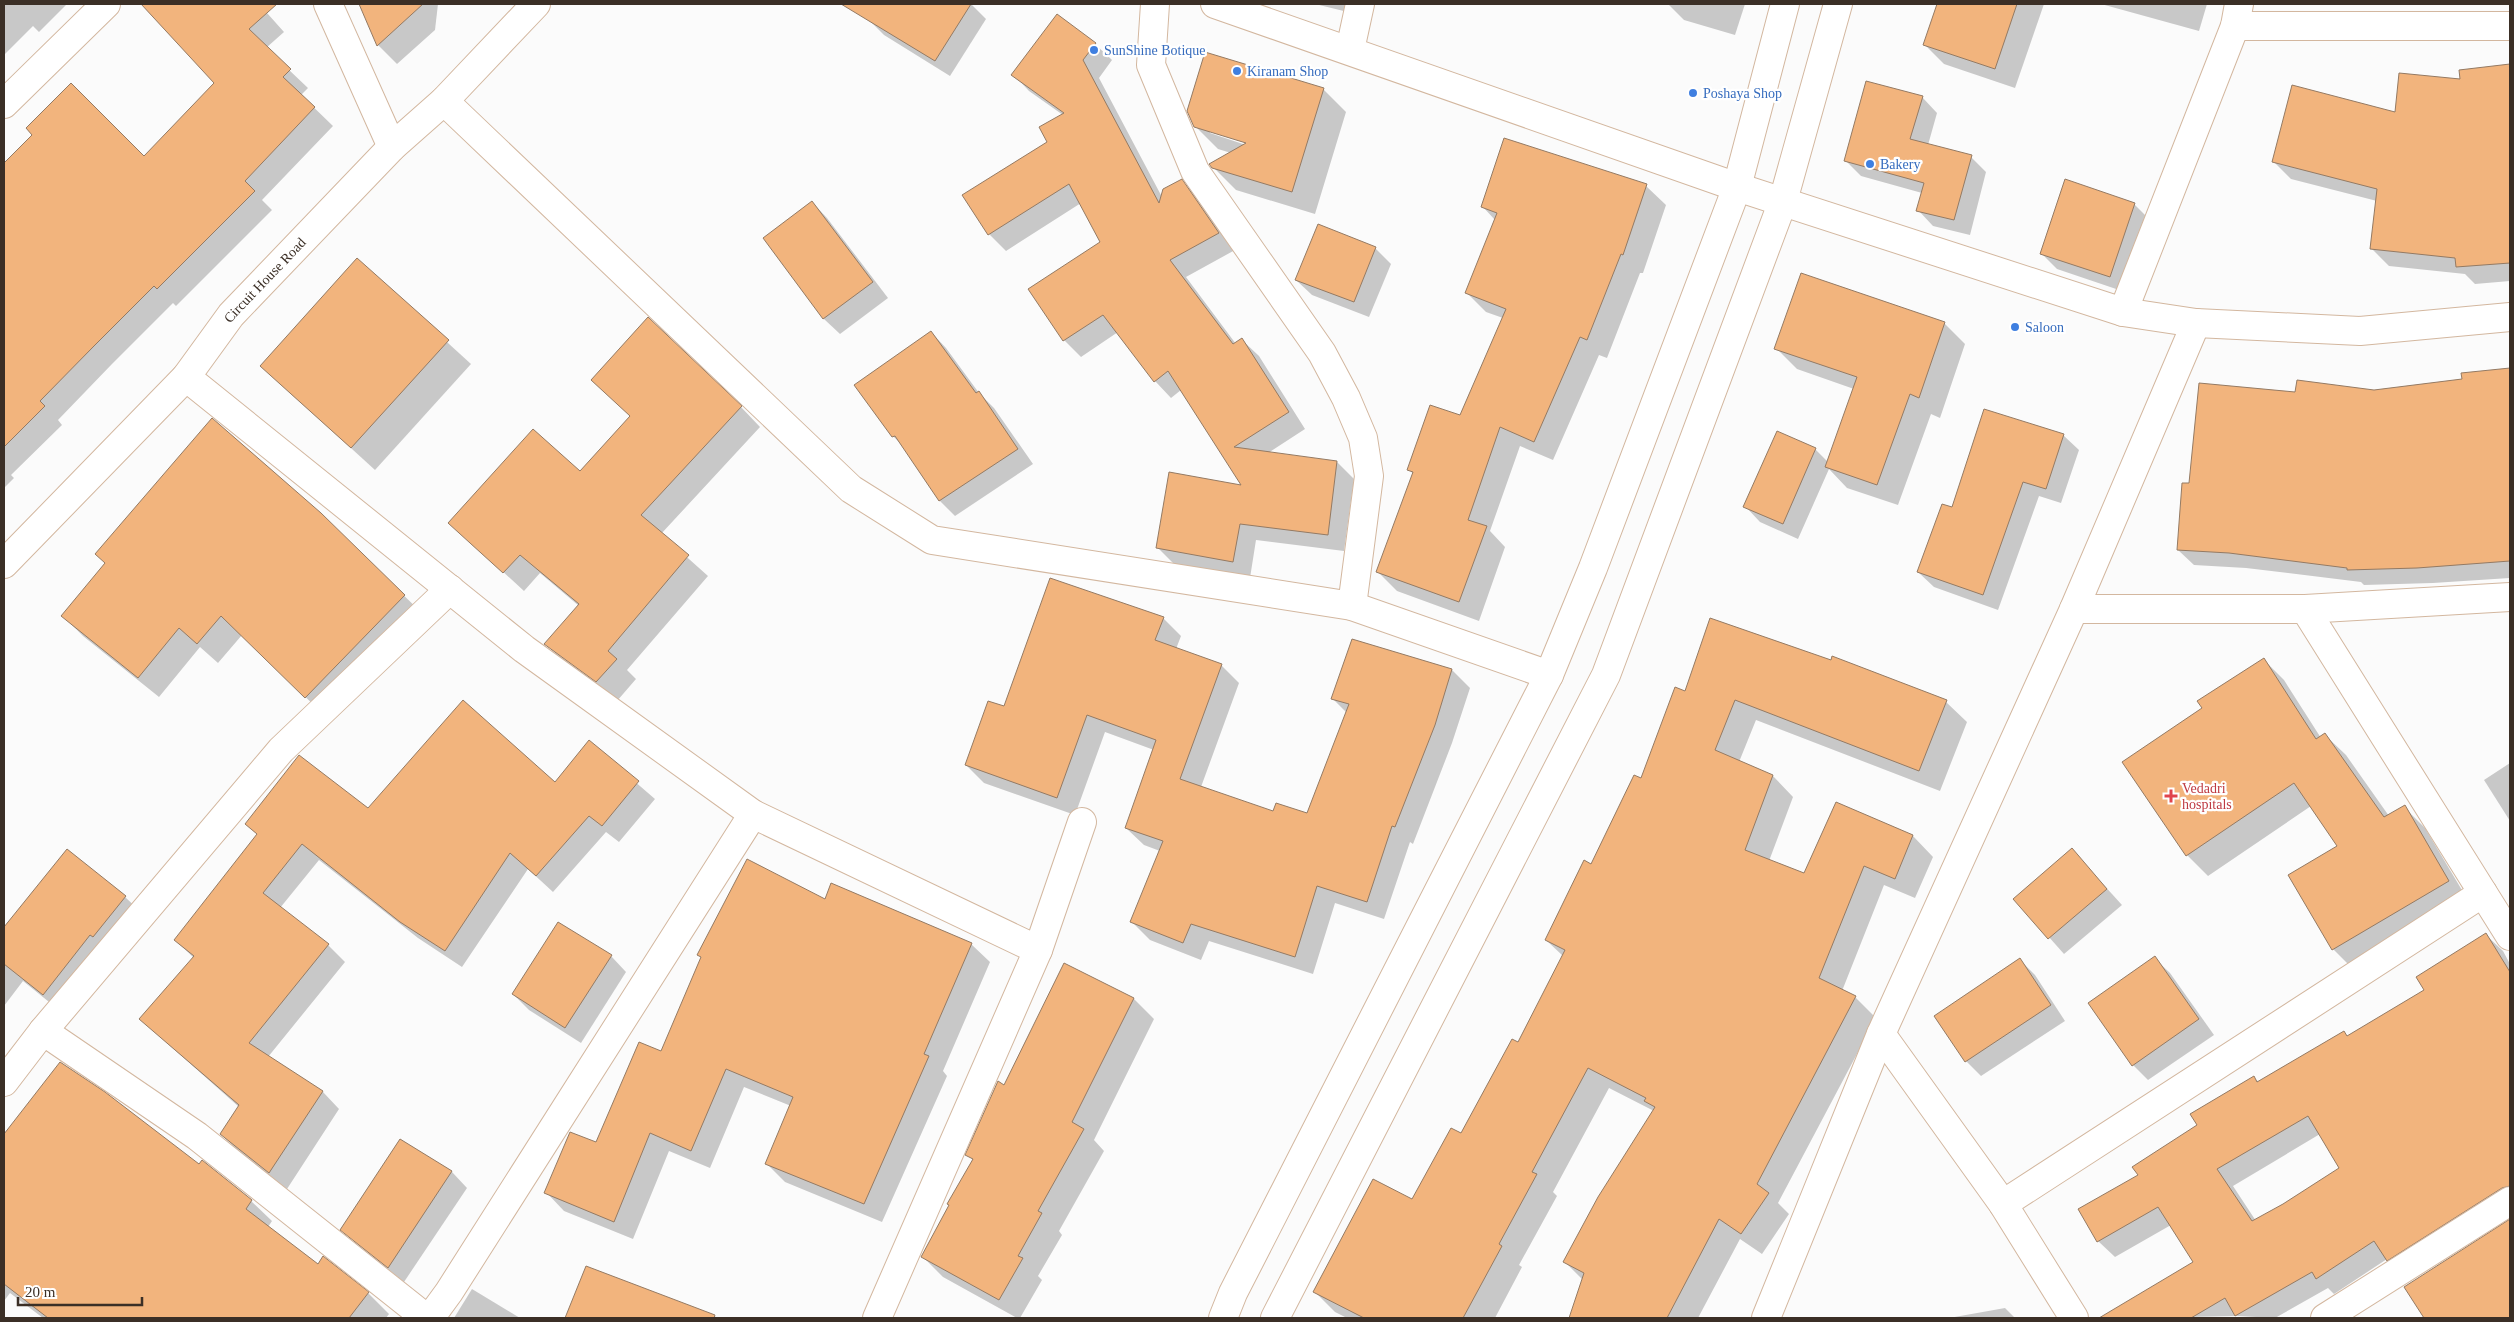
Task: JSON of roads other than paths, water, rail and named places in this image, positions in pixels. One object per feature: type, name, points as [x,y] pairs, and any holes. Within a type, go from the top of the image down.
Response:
[{"type":"street","points":[[4,104],[106,4]]},
{"type":"street","points":[[328,4],[392,147]]},
{"type":"street","name":"Circuit House Road","points":[[4,564],[186,377],[231,316],[392,147],[444,101],[536,4]]},
{"type":"street","points":[[1154,4],[1150,65],[1195,171],[1322,353],[1346,398],[1363,438],[1369,476],[1352,606]]},
{"type":"street","points":[[1215,4],[1737,187],[2123,312],[2196,323],[2360,331],[2510,317]]},
{"type":"street","points":[[1350,50],[1360,4]]},
{"type":"street","points":[[1223,1318],[1242,1275],[1549,675],[1593,568],[1737,187],[1785,4]]},
{"type":"street","points":[[1278,1317],[1606,674],[1783,201],[1838,4]]},
{"type":"street","points":[[2123,312],[2237,15],[2510,26]]},
{"type":"street","points":[[444,101],[851,489],[932,540],[1352,606],[1549,675]]},
{"type":"street","points":[[1766,1318],[1881,1034],[2074,609],[2196,323]]},
{"type":"street","points":[[186,377],[524,649],[753,814],[1038,950]]},
{"type":"street","points":[[4,1082],[43,1031],[281,750],[450,589]]},
{"type":"street","points":[[2074,609],[2305,609],[2510,598]]},
{"type":"street","points":[[2305,609],[2510,936]]},
{"type":"street","points":[[43,1031],[197,1136],[428,1318],[449,1292],[753,814]]},
{"type":"street","points":[[877,1318],[1038,950],[1082,822]]},
{"type":"street","points":[[2003,1204],[2483,893]]},
{"type":"street","points":[[1881,1034],[2003,1204],[2074,1318]]},
{"type":"street","points":[[2325,1318],[2510,1201]]},
{"type":"place","name":"SunShine Botique","points":[[1094,50]]},
{"type":"place","name":"Kiranam Shop","points":[[1237,71]]},
{"type":"place","name":"Poshaya Shop","points":[[1693,93]]},
{"type":"place","name":"Bakery","points":[[1870,164]]},
{"type":"place","name":"Saloon","points":[[2015,327]]},
{"type":"place","name":"Vedadri hospitals","points":[[2171,796]]}]
